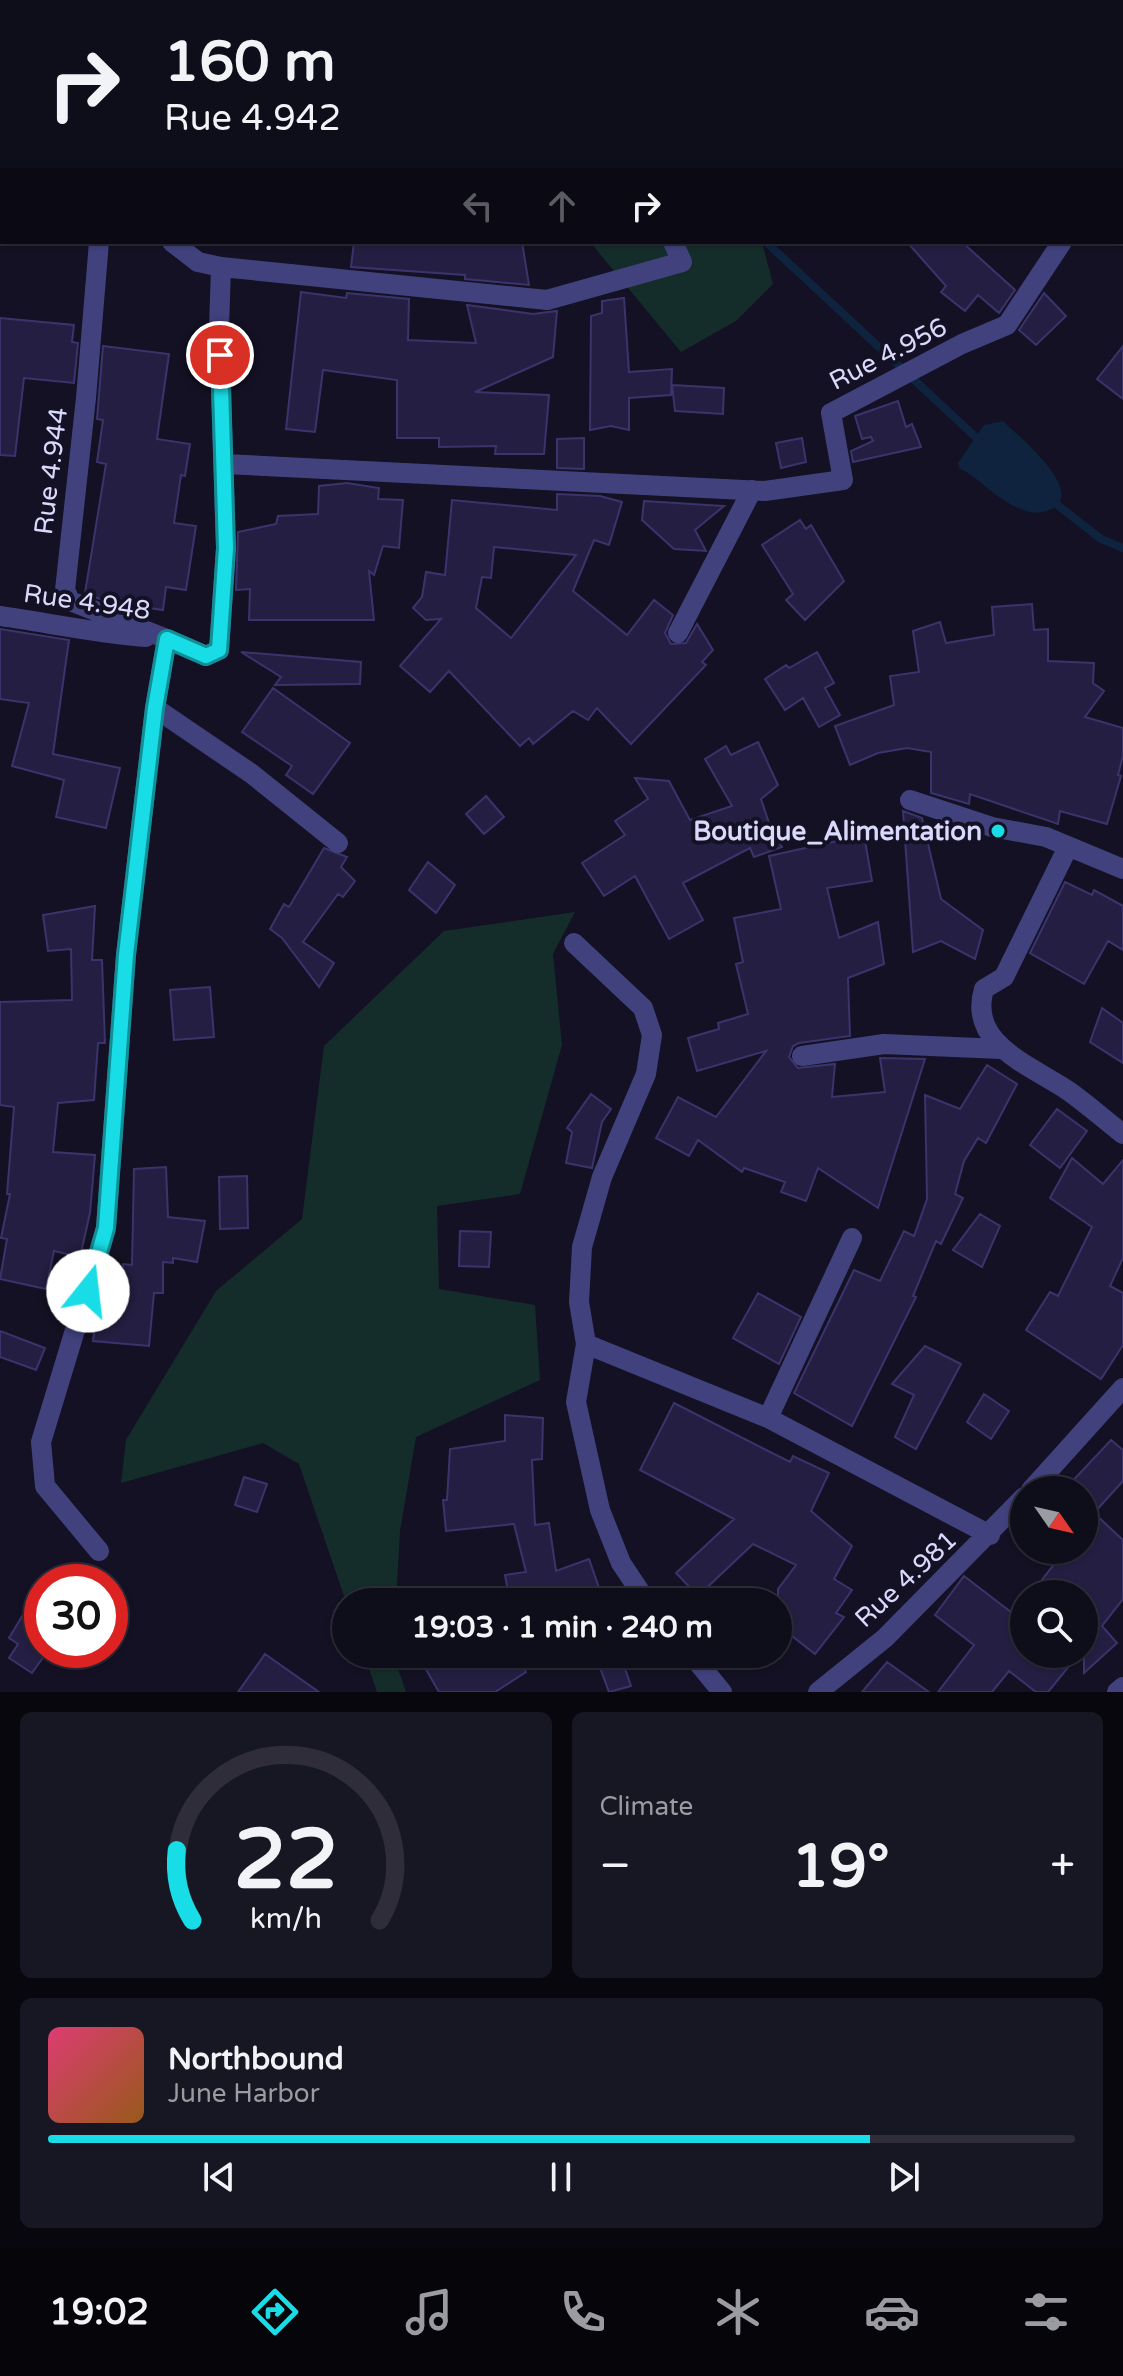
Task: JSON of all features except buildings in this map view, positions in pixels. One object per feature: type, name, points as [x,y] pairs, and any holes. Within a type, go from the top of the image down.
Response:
[{"type":"street","name":"Rue 4.944","points":[[99,244],[65,590],[70,601],[206,656],[219,650],[226,548],[224,464]]},
{"type":"street","points":[[175,244],[198,262],[221,267],[547,300],[682,262],[674,244]]},
{"type":"street","name":"Rue 4.956","points":[[224,464],[752,490],[843,480],[831,413],[962,344],[1007,325],[1061,244]]},
{"type":"street","points":[[221,267],[219,328],[224,464]]},
{"type":"street","points":[[678,633],[752,490]]},
{"type":"street","name":"Rue 4.948","points":[[0,616],[55,623],[88,633],[167,639]]},
{"type":"street","points":[[99,1551],[45,1486],[41,1442],[106,1228],[126,955],[155,708],[167,639]]},
{"type":"street","points":[[155,708],[252,774],[338,843]]},
{"type":"street","points":[[910,800],[992,827],[1032,833],[1123,869]]},
{"type":"street","points":[[1068,847],[1004,977],[984,989],[979,1006],[987,1032],[1001,1049],[1072,1094],[1123,1134]]},
{"type":"street","points":[[574,943],[643,1008],[652,1035],[646,1074],[602,1177],[582,1247],[579,1302],[586,1344],[576,1402],[596,1496],[621,1563],[638,1588]]},
{"type":"street","points":[[802,1056],[884,1044],[1001,1049]]},
{"type":"street","points":[[768,1418],[852,1238]]},
{"type":"street","points":[[586,1344],[768,1418],[990,1535]]},
{"type":"street","points":[[1044,1476],[1123,1388]]},
{"type":"street","name":"Rue 4.981","points":[[818,1692],[885,1638],[1010,1513]]},
{"type":"street","points":[[702,1668],[722,1692]]},
{"type":"street","points":[[1117,1692],[1123,1687]]},
{"type":"green space","points":[[592,244],[763,244],[773,284],[736,321],[681,352]]},
{"type":"green space","points":[[575,912],[553,954],[562,1045],[520,1194],[437,1206],[439,1289],[535,1305],[540,1380],[416,1437],[400,1531],[397,1588],[341,1588],[299,1464],[263,1443],[121,1483],[126,1440],[216,1291],[302,1219],[324,1046],[444,931]]},
{"type":"green space","points":[[369,1668],[398,1668],[406,1692],[377,1692]]},
{"type":"water","points":[[1003,421],[1033,449],[1054,475],[1061,498],[1052,509],[1033,512],[1015,507],[959,468],[958,463],[984,425]]},
{"type":"waterway","points":[[768,244],[982,443]]},
{"type":"waterway","points":[[1051,500],[1101,539],[1123,548]]},
{"type":"place","name":"Boutique_Alimentation","points":[[998,831]]},
{"type":"route","points":[[88,1291],[106,1228],[126,955],[155,708],[167,639],[206,656],[214,655],[219,650],[226,548],[220,355]]}]
